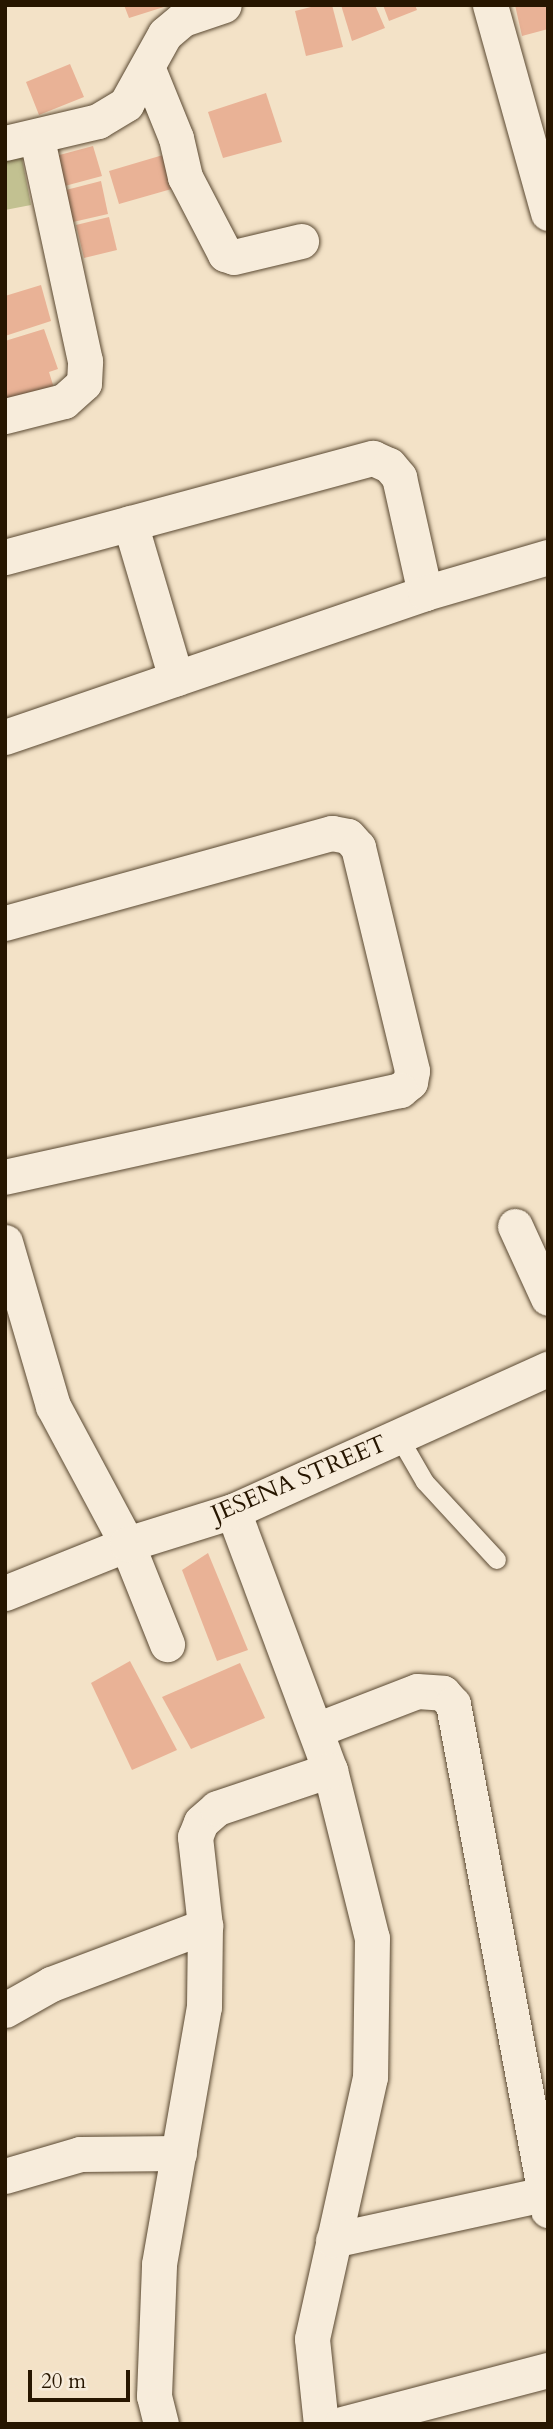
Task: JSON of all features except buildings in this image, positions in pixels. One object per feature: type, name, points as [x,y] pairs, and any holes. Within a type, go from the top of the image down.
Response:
[{"type":"street","points":[[5,416],[64,401],[84,383],[85,361],[21,141],[97,121],[126,104],[166,34],[183,19],[224,5]]},
{"type":"street","points":[[490,5],[547,209]]},
{"type":"street","points":[[148,69],[176,138],[185,177],[225,254],[234,257],[301,242]]},
{"type":"street","points":[[5,557],[373,458],[383,460],[399,477],[425,593]]},
{"type":"street","points":[[130,523],[176,678]]},
{"type":"street","points":[[5,737],[425,593],[548,557]]},
{"type":"street","points":[[5,923],[332,833],[348,836],[358,847],[412,1071],[410,1082],[400,1090],[5,1177]]},
{"type":"street","points":[[515,1226],[548,1298]]},
{"type":"street","points":[[5,1242],[53,1406],[127,1544],[167,1644]]},
{"type":"street","name":"JESENA STREET","points":[[5,1593],[127,1544],[233,1511],[548,1369]]},
{"type":"street","points":[[233,1511],[330,1770],[372,1938],[370,2077],[312,2339],[321,2424]]},
{"type":"street","points":[[316,1730],[417,1691],[443,1693],[453,1704],[546,2202],[333,2240]]},
{"type":"street","points":[[161,2424],[153,2396],[159,2264],[204,2007],[205,1926],[195,1837],[201,1822],[217,1808],[330,1770]]},
{"type":"street","points":[[5,2010],[51,1984],[205,1926]]},
{"type":"street","points":[[5,2176],[80,2154],[179,2153]]},
{"type":"street","points":[[342,2424],[464,2410],[548,2371]]},
{"type":"lane","points":[[398,1437],[425,1482],[497,1560]]},
{"type":"shaded area","points":[[21,153],[31,205],[5,210],[5,156]]}]
